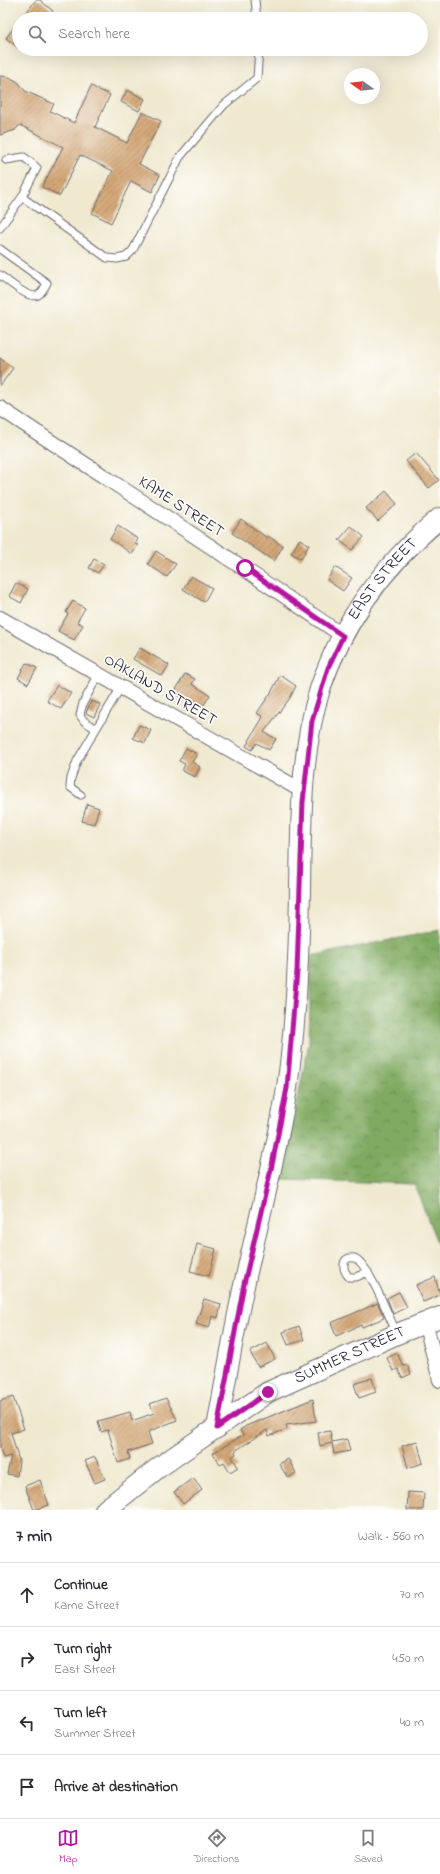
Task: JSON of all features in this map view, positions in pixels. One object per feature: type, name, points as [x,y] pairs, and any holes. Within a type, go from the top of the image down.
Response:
[{"type":"street","name":"KAME STREET","points":[[0,408],[190,534],[245,568],[343,636]]},
{"type":"street","name":"EAST STREET","points":[[217,1428],[244,1284],[272,1165],[287,1088],[297,971],[304,792],[312,721],[328,668],[343,636],[389,566],[440,518]]},
{"type":"street","name":"OAKLAND STREET","points":[[0,618],[304,792]]},
{"type":"street","name":"SUMMER STREET","points":[[111,1508],[158,1468],[268,1392],[433,1319]]},
{"type":"street","points":[[433,1319],[440,1380]]},
{"type":"lane","points":[[255,0],[256,12]]},
{"type":"lane","points":[[22,197],[107,258],[117,259],[126,257],[138,242],[180,157],[224,105],[257,78],[259,56]]},
{"type":"lane","points":[[0,228],[22,197],[37,168],[24,157],[6,160]]},
{"type":"lane","points":[[0,249],[47,283],[39,295],[33,297],[27,295],[0,275]]},
{"type":"lane","points":[[96,729],[80,714],[83,703],[99,674]]},
{"type":"lane","points":[[81,796],[70,787],[71,778],[77,761],[121,687]]},
{"type":"lane","points":[[368,1272],[397,1334]]},
{"type":"green space","points":[[440,930],[440,1250],[414,1184],[282,1179],[309,1042],[311,956]]},
{"type":"building","points":[[36,0],[40,0],[53,11],[52,12],[27,12]]},
{"type":"building","points":[[12,30],[12,43],[6,38]]},
{"type":"building","points":[[0,76],[9,77],[18,82],[25,91],[54,104],[50,111],[74,123],[91,86],[110,95],[95,127],[127,143],[142,112],[161,121],[139,164],[160,175],[152,192],[131,181],[111,223],[92,213],[113,171],[80,155],[60,196],[42,187],[63,147],[20,125],[15,130],[0,135]]},
{"type":"building","points":[[127,90],[145,99],[139,111],[121,102]]},
{"type":"building","points":[[0,358],[13,368],[0,386]]},
{"type":"building","points":[[416,453],[439,480],[429,488],[406,461]]},
{"type":"building","points":[[386,491],[397,504],[378,521],[366,508]]},
{"type":"building","points":[[241,519],[267,538],[268,536],[283,546],[274,561],[232,533]]},
{"type":"building","points":[[118,526],[138,539],[135,544],[138,545],[132,554],[110,539]]},
{"type":"building","points":[[351,526],[364,537],[352,550],[339,540]]},
{"type":"building","points":[[300,539],[309,545],[301,559],[291,553]]},
{"type":"building","points":[[156,551],[176,564],[167,577],[148,564]]},
{"type":"building","points":[[94,559],[104,564],[98,573],[89,568]]},
{"type":"building","points":[[335,567],[352,578],[343,591],[327,580]]},
{"type":"building","points":[[191,576],[212,588],[204,602],[183,589]]},
{"type":"building","points":[[16,583],[28,589],[21,603],[9,596]]},
{"type":"building","points":[[73,601],[85,608],[77,622],[83,625],[74,640],[58,631],[68,614],[66,612]]},
{"type":"building","points":[[140,648],[169,665],[162,676],[133,659]]},
{"type":"building","points":[[26,663],[37,668],[28,684],[18,678]]},
{"type":"building","points":[[185,674],[195,679],[192,684],[210,695],[204,705],[196,701],[194,705],[174,693]]},
{"type":"building","points":[[280,675],[296,686],[290,698],[264,732],[276,739],[269,750],[257,743],[252,750],[246,746],[263,717],[257,713],[272,691]]},
{"type":"building","points":[[57,685],[71,693],[61,709],[47,701]]},
{"type":"building","points":[[91,701],[100,704],[94,717],[86,713]]},
{"type":"building","points":[[139,725],[151,730],[145,743],[133,738]]},
{"type":"building","points":[[186,748],[197,754],[192,762],[200,767],[195,777],[182,771],[185,764],[179,761]]},
{"type":"building","points":[[87,804],[99,808],[94,824],[82,821]]},
{"type":"building","points":[[197,1244],[216,1249],[209,1276],[190,1271]]},
{"type":"building","points":[[435,1277],[440,1295],[423,1302],[416,1285]]},
{"type":"building","points":[[399,1292],[407,1307],[393,1314],[387,1298]]},
{"type":"building","points":[[204,1299],[221,1304],[218,1318],[212,1316],[209,1328],[196,1324]]},
{"type":"building","points":[[378,1303],[384,1318],[362,1327],[361,1325],[336,1336],[331,1323]]},
{"type":"building","points":[[299,1326],[304,1340],[288,1345],[283,1332]]},
{"type":"building","points":[[267,1343],[275,1359],[258,1367],[250,1352]]},
{"type":"building","points":[[397,1353],[403,1366],[407,1365],[411,1374],[402,1378],[398,1369],[393,1371],[387,1358]]},
{"type":"building","points":[[372,1378],[376,1392],[359,1398],[354,1384]]},
{"type":"building","points":[[13,1397],[24,1429],[11,1433],[19,1461],[17,1476],[7,1474],[11,1456],[3,1458],[0,1448],[0,1401]]},
{"type":"building","points":[[166,1398],[177,1420],[148,1432],[152,1444],[128,1452],[130,1459],[118,1463],[108,1430],[101,1432],[98,1421],[130,1412],[132,1421],[154,1413],[150,1404]]},
{"type":"building","points":[[313,1399],[316,1421],[286,1425],[287,1429],[269,1436],[267,1430],[235,1451],[236,1454],[232,1457],[238,1467],[230,1472],[224,1462],[220,1464],[213,1453],[243,1435],[240,1430],[246,1426]]},
{"type":"building","points":[[330,1431],[332,1442],[347,1439],[350,1451],[334,1454],[332,1443],[320,1446],[318,1433]]},
{"type":"building","points":[[417,1441],[423,1463],[408,1468],[402,1446]]},
{"type":"building","points":[[95,1457],[105,1479],[95,1483],[85,1461]]},
{"type":"building","points":[[288,1459],[296,1473],[288,1478],[279,1464]]},
{"type":"building","points":[[193,1478],[202,1490],[183,1504],[174,1492]]},
{"type":"building","points":[[40,1480],[49,1505],[34,1510],[25,1486]]},
{"type":"building","points":[[408,1492],[424,1493],[423,1510],[407,1510]]},
{"type":"route","points":[[245,568],[343,636],[328,668],[312,721],[303,802],[297,971],[287,1088],[272,1165],[244,1284],[217,1428],[268,1392]]}]
